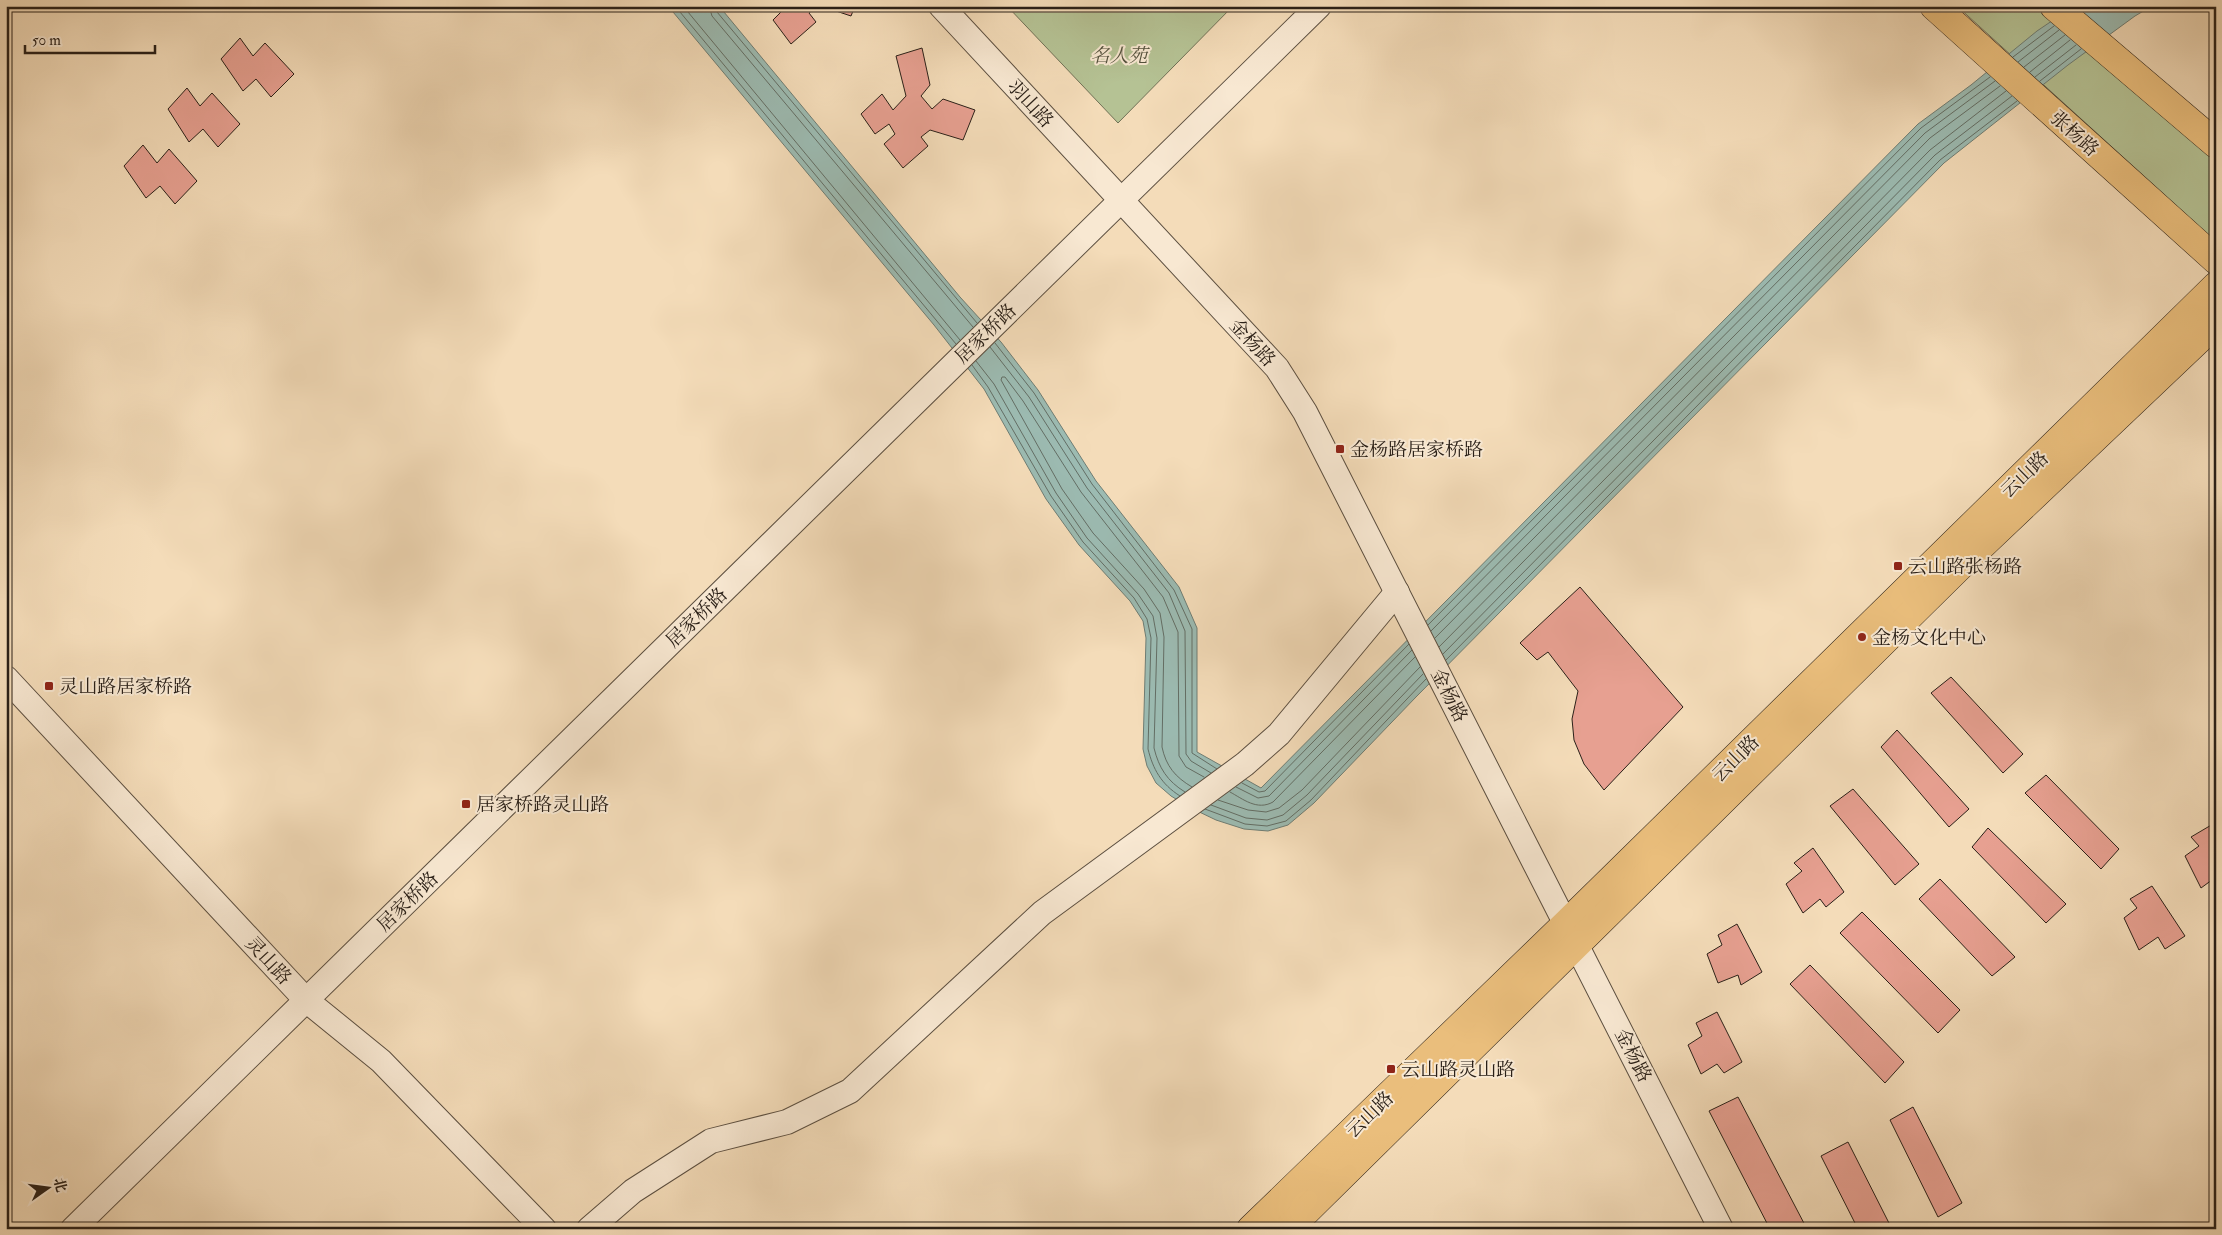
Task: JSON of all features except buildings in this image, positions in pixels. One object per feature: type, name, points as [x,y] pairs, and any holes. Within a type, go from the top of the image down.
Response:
[{"type":"main road","name":"张杨路","points":[[1934,6],[2216,260]]},
{"type":"main road","points":[[2054,6],[2216,144]]},
{"type":"main road","name":"云山路","points":[[1288,1229],[1572,933],[2216,286]]},
{"type":"main road","name":"云山路","points":[[1251,1229],[1572,933],[2216,323]]},
{"type":"street","name":"羽山路","points":[[940,6],[1122,199]]},
{"type":"street","name":"居家桥路","points":[[73,1229],[1319,6]]},
{"type":"street","name":"金杨路","points":[[1122,199],[1277,368],[1305,412],[1572,933],[1721,1229]]},
{"type":"street","points":[[589,1229],[633,1191],[711,1141],[787,1122],[850,1091],[1042,912],[1245,764],[1279,734],[1402,602]]},
{"type":"street","name":"灵山路","points":[[6,678],[306,1000],[381,1061],[544,1229]]},
{"type":"green space","name":"名人苑","points":[[1007,6],[1233,6],[1118,123]]},
{"type":"green space","points":[[1957,6],[2039,6],[2216,162],[2216,232],[2212,238]]},
{"type":"water","points":[[668,6],[719,6],[960,297],[1001,342],[1038,390],[1096,481],[1179,587],[1197,628],[1197,752],[1261,788],[1918,124],[1971,85],[2037,31],[2074,6],[2152,6],[2135,16],[2068,65],[1944,163],[1416,697],[1314,803],[1288,825],[1268,831],[1244,829],[1216,820],[1171,796],[1156,783],[1147,766],[1143,749],[1146,638],[1143,621],[1130,601],[1079,545],[1046,499],[984,389],[934,325]]},
{"type":"place","name":"金杨路居家桥路","points":[[1340,449]]},
{"type":"place","name":"云山路张杨路","points":[[1898,566]]},
{"type":"place","name":"金杨文化中心","points":[[1862,637]]},
{"type":"place","name":"灵山路居家桥路","points":[[49,686]]},
{"type":"place","name":"居家桥路灵山路","points":[[466,804]]},
{"type":"place","name":"云山路灵山路","points":[[1391,1069]]}]
